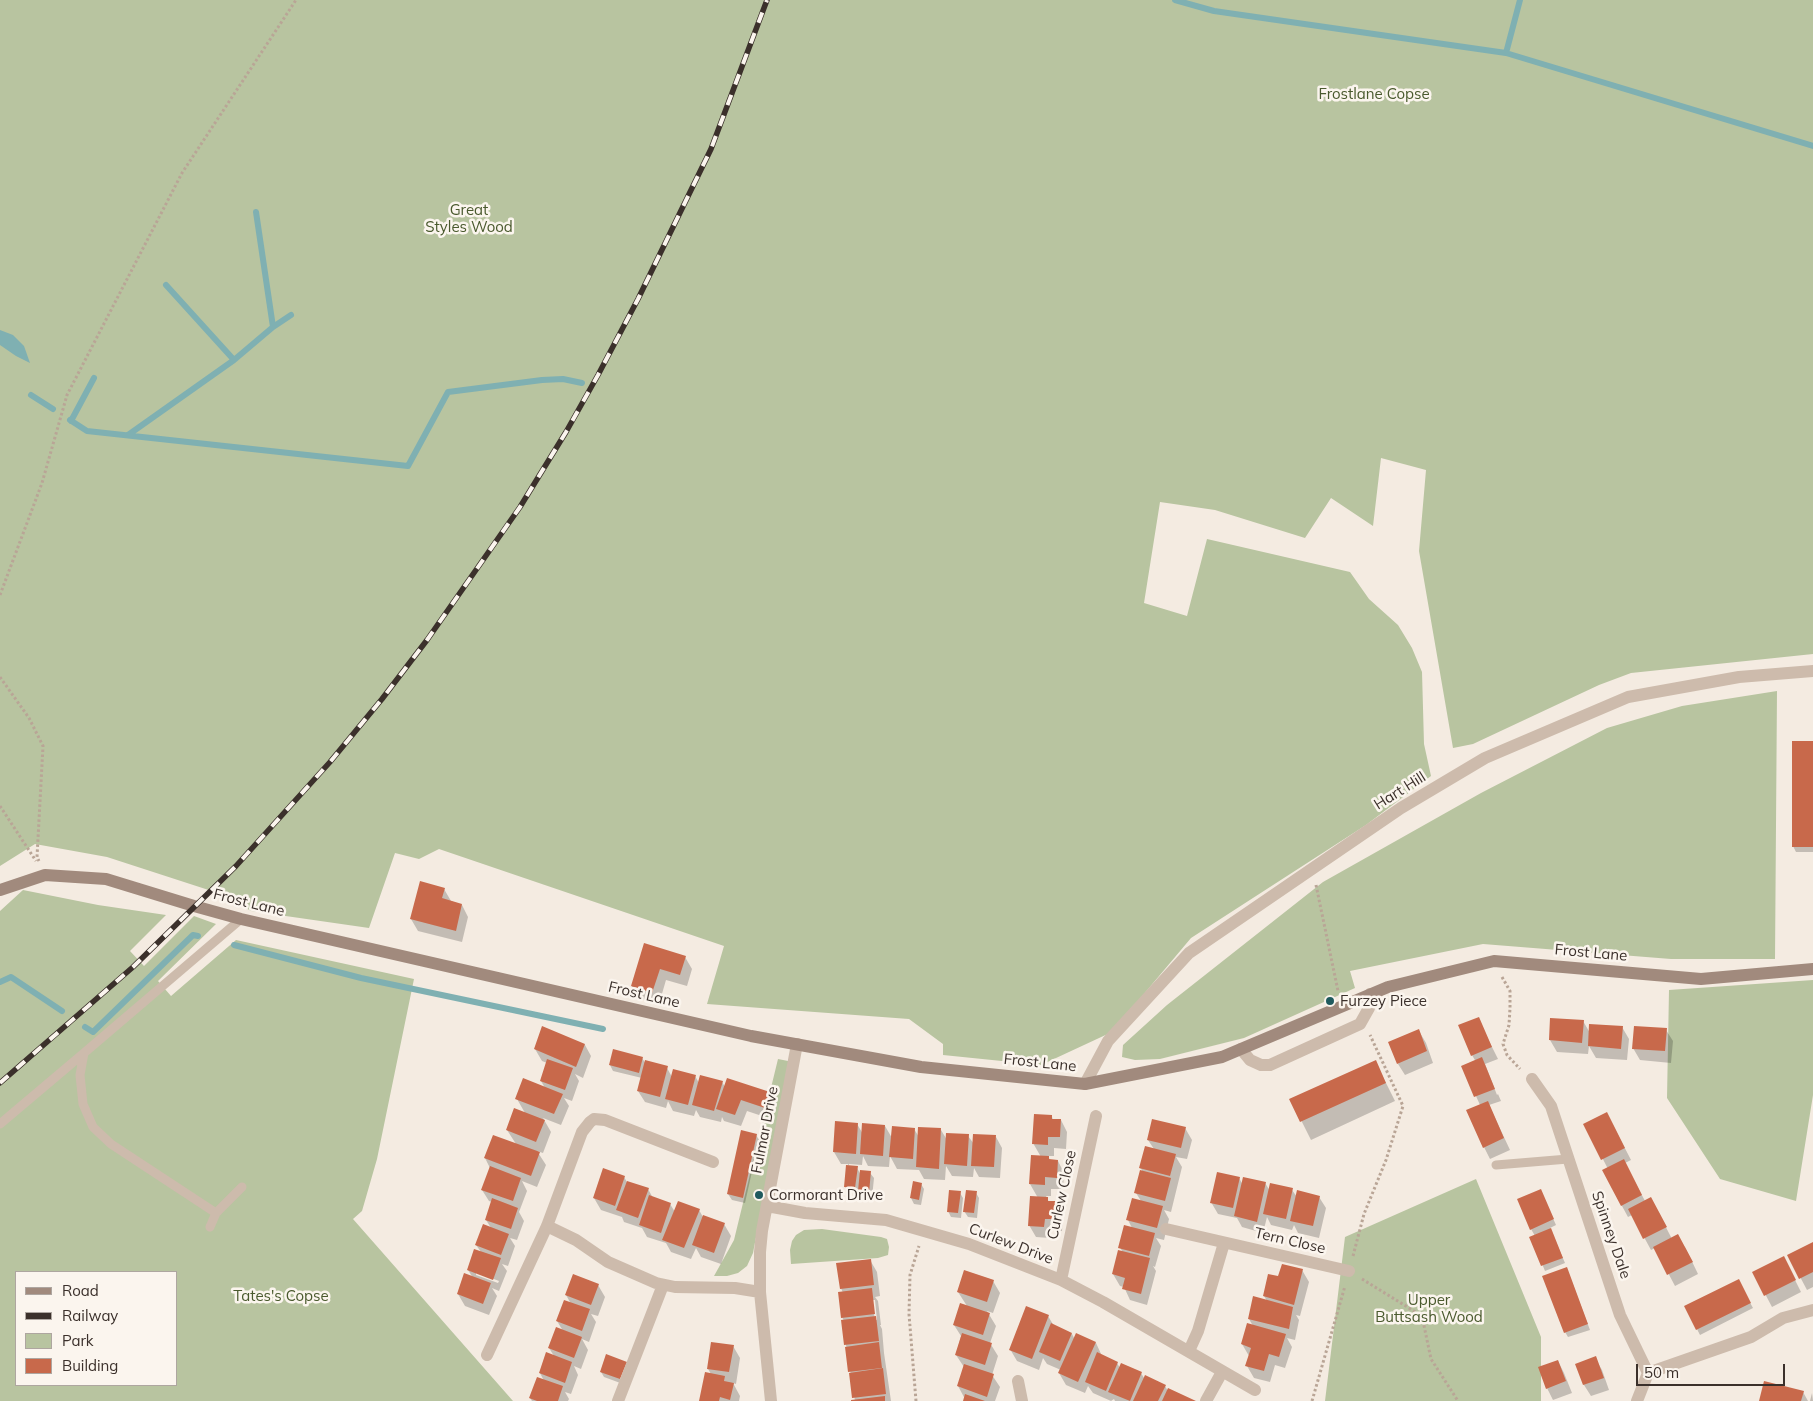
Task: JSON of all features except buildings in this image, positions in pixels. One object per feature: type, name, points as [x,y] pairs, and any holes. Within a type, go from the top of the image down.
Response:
[{"type":"street","name":"Hart Hill","points":[[1085,1084],[1108,1041],[1189,953],[1402,808],[1485,758],[1628,697],[1740,677],[1813,671]]},
{"type":"street","points":[[0,890],[44,875]]},
{"type":"street","name":"Frost Lane","points":[[44,875],[106,879],[241,919],[752,1036],[921,1067],[1085,1084],[1222,1057],[1388,987],[1494,961],[1701,979],[1813,969]]},
{"type":"street","points":[[1241,1049],[1250,1060],[1261,1065],[1270,1065],[1360,1024],[1369,1008],[1370,994]]},
{"type":"street","name":"Fulmar Drive","points":[[771,1401],[760,1292],[760,1252],[797,1044]]},
{"type":"street","name":"Spinney Dale","points":[[1532,1079],[1551,1106],[1620,1315],[1648,1372]]},
{"type":"street","name":"Curlew Close","points":[[1061,1280],[1096,1116]]},
{"type":"street","points":[[487,1355],[547,1226],[585,1126],[594,1119],[605,1120],[713,1162]]},
{"type":"street","name":"Curlew Drive","points":[[767,1206],[805,1213],[886,1220],[969,1244],[1061,1280],[1104,1302],[1255,1390]]},
{"type":"street","points":[[547,1226],[576,1240],[608,1262],[663,1285],[735,1288],[760,1292]]},
{"type":"street","name":"Tern Close","points":[[1166,1229],[1349,1271]]},
{"type":"street","points":[[1189,1351],[1198,1331],[1224,1243]]},
{"type":"street","points":[[618,1401],[663,1285]]},
{"type":"street","points":[[1637,1401],[1648,1372],[1751,1337],[1783,1318],[1813,1310]]},
{"type":"street","points":[[1206,1401],[1222,1372]]},
{"type":"street","points":[[1018,1381],[1022,1401]]},
{"type":"lane","points":[[0,1124],[241,919]]},
{"type":"lane","points":[[84,1054],[80,1075],[83,1104],[93,1127],[112,1144],[216,1212]]},
{"type":"lane","points":[[1496,1165],[1568,1159]]},
{"type":"lane","points":[[210,1227],[216,1212],[242,1187]]},
{"type":"path","points":[[0,595],[42,483],[67,396],[182,173],[296,0]]},
{"type":"path","points":[[0,677],[29,718],[43,746],[37,857],[44,875]]},
{"type":"path","points":[[0,806],[20,834],[44,875]]},
{"type":"path","points":[[1312,869],[1341,1006]]},
{"type":"path","points":[[1494,961],[1510,991],[1509,1025],[1503,1044],[1507,1055],[1532,1079]]},
{"type":"path","points":[[1312,1401],[1322,1371],[1364,1214],[1386,1160],[1402,1106],[1363,1020]]},
{"type":"path","points":[[916,1401],[909,1314],[910,1275],[926,1231]]},
{"type":"path","points":[[1349,1271],[1422,1316],[1431,1359],[1458,1401]]},
{"type":"green space","points":[[0,0],[1813,0],[1813,654],[1631,673],[1599,685],[1473,744],[1453,748],[1419,551],[1426,470],[1381,458],[1373,526],[1331,498],[1305,538],[1215,510],[1160,502],[1144,603],[1187,616],[1207,539],[1350,572],[1369,599],[1398,625],[1412,648],[1422,672],[1424,744],[1431,776],[1366,825],[1191,938],[1112,1032],[1041,1065],[943,1055],[943,1044],[909,1019],[707,1004],[724,946],[439,849],[419,859],[395,853],[369,928],[251,911],[224,895],[107,857],[35,844],[0,866]]},
{"type":"green space","points":[[1777,691],[1775,959],[1671,959],[1483,944],[1350,971],[1355,988],[1244,1038],[1160,1059],[1135,1060],[1122,1057],[1123,1045],[1167,1005],[1323,882],[1481,793],[1607,728],[1682,706]]},
{"type":"green space","name":"Tates's Copse","points":[[23,890],[98,905],[166,915],[130,951],[144,966],[194,916],[216,924],[158,981],[171,996],[236,940],[414,979],[377,1159],[362,1211],[353,1219],[513,1401],[0,1401],[0,911]]},
{"type":"green space","points":[[1813,980],[1813,1095],[1796,1201],[1720,1179],[1667,1098],[1669,990]]},
{"type":"green space","points":[[778,1059],[788,1061],[789,1065],[753,1253],[747,1266],[738,1273],[727,1276],[714,1276],[734,1240]]},
{"type":"green space","name":"Upper Buttsash Wood","points":[[1476,1179],[1541,1337],[1541,1401],[1325,1401],[1345,1237]]},
{"type":"green space","points":[[822,1229],[887,1239],[888,1255],[878,1258],[791,1264],[790,1250],[796,1235],[804,1230]]},
{"type":"water","points":[[0,330],[13,335],[24,346],[30,363],[0,345]]},
{"type":"waterway","points":[[1175,0],[1214,11],[1506,53],[1813,146]]},
{"type":"waterway","points":[[1506,53],[1520,0]]},
{"type":"waterway","points":[[256,212],[273,327]]},
{"type":"waterway","points":[[166,285],[234,360]]},
{"type":"waterway","points":[[128,435],[234,360],[273,327],[291,315]]},
{"type":"waterway","points":[[71,421],[94,378]]},
{"type":"waterway","points":[[70,420],[87,431],[408,466],[448,392],[542,380],[563,379],[582,383]]},
{"type":"waterway","points":[[31,395],[53,409]]},
{"type":"waterway","points":[[85,1027],[93,1032],[193,935],[198,936]]},
{"type":"waterway","points":[[234,945],[361,978],[603,1029]]},
{"type":"waterway","points":[[0,982],[11,977],[62,1011]]},
{"type":"railway","points":[[0,1083],[133,967],[236,866],[330,762],[427,640],[520,507],[598,375],[638,299],[711,149],[767,0]]},
{"type":"place","name":"Furzey Piece","points":[[1330,1001]]},
{"type":"place","name":"Cormorant Drive","points":[[759,1195]]},
{"type":"park label","name":"Frostlane Copse","points":[[1374,94]]},
{"type":"park label","name":"Great Styles Wood","points":[[469,218]]}]
